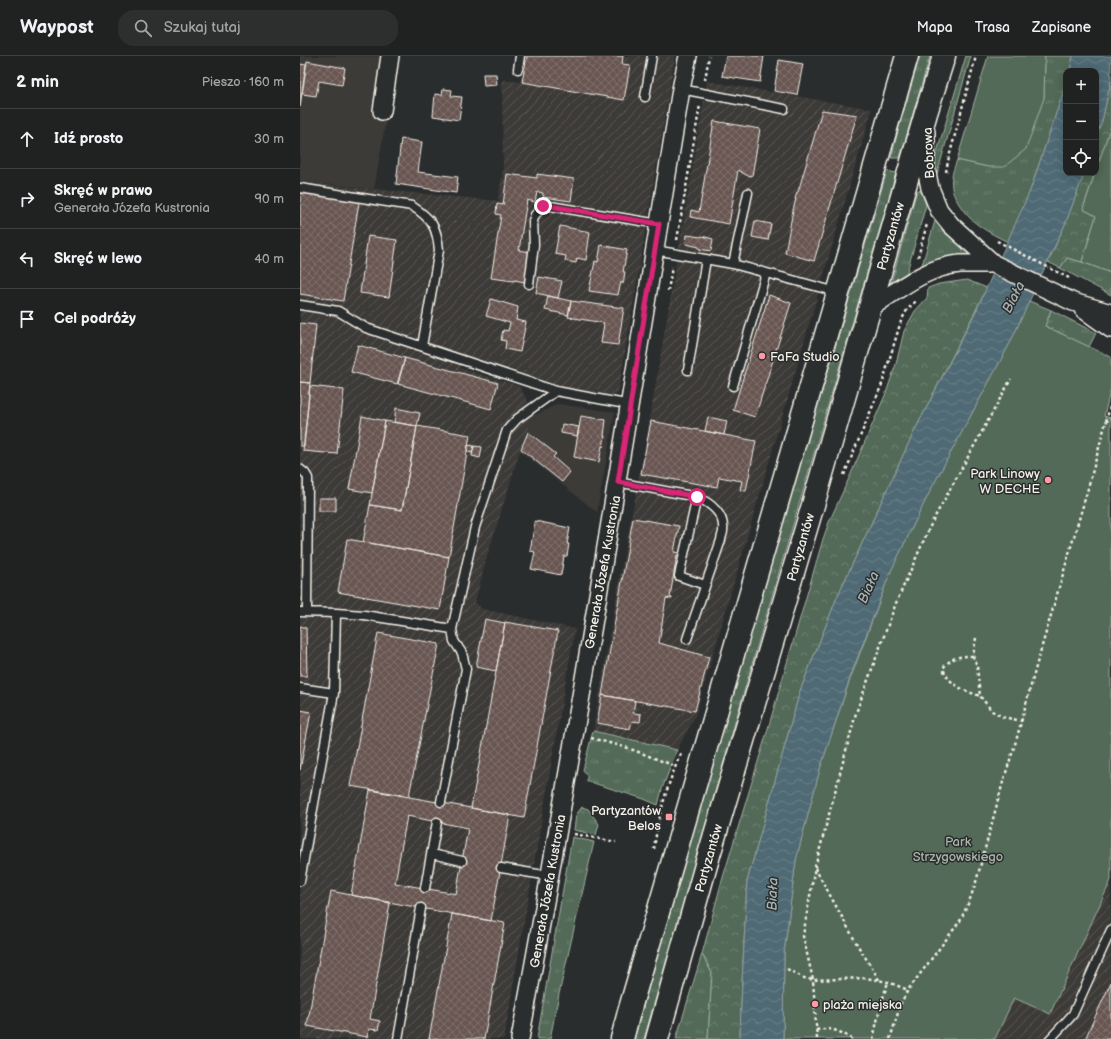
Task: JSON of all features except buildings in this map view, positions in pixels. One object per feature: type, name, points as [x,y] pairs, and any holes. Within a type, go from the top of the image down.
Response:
[{"type":"main road","points":[[622,1039],[907,56]]},
{"type":"main road","name":"Partyzantów","points":[[657,1039],[706,865],[944,56]]},
{"type":"street","points":[[382,112],[390,56]]},
{"type":"street","name":"Generała Józefa Kustronia","points":[[520,1039],[550,876],[618,482],[681,89],[688,56]]},
{"type":"street","name":"Bobrowa","points":[[926,113],[926,168],[930,188],[939,210],[951,225],[994,264],[1073,302],[1111,313]]},
{"type":"street","name":"Bobrowa","points":[[869,309],[918,277],[934,270],[959,264],[994,264]]},
{"type":"street","name":"Bobrowa","points":[[1073,302],[1111,329]]},
{"type":"lane","points":[[518,69],[520,56]]},
{"type":"lane","points":[[645,97],[652,56]]},
{"type":"lane","points":[[681,89],[784,109]]},
{"type":"lane","points":[[300,188],[412,206],[423,213],[433,224],[438,236],[439,250],[422,346]]},
{"type":"lane","points":[[733,264],[748,193]]},
{"type":"lane","points":[[529,284],[534,245],[533,221],[535,215],[543,206],[659,224]]},
{"type":"lane","points":[[655,250],[733,264],[839,292]]},
{"type":"lane","points":[[688,370],[706,259]]},
{"type":"lane","points":[[733,386],[766,273]]},
{"type":"lane","points":[[300,305],[338,311],[366,328],[556,391],[630,405]]},
{"type":"lane","points":[[441,802],[466,670],[462,653],[454,641],[452,629],[475,527],[508,430],[516,419],[556,391]]},
{"type":"lane","points":[[300,469],[308,478],[304,496],[304,612],[364,615],[452,629]]},
{"type":"lane","points":[[618,482],[697,497],[705,500],[720,516],[723,525],[721,540],[687,639]]},
{"type":"lane","points":[[697,497],[679,576],[706,585]]},
{"type":"lane","points":[[300,881],[334,693],[336,613]]},
{"type":"lane","points":[[300,688],[334,693]]},
{"type":"lane","points":[[425,888],[437,822]]},
{"type":"lane","points":[[432,854],[462,861]]},
{"type":"lane","points":[[501,868],[550,876]]},
{"type":"lane","points":[[398,1039],[421,908]]},
{"type":"lane","points":[[1050,1039],[1073,1014],[1111,930]]},
{"type":"path","points":[[946,173],[976,56]]},
{"type":"path","points":[[991,238],[1072,280]]},
{"type":"path","points":[[817,1039],[813,980],[803,936],[815,867],[856,713],[896,603],[932,522],[1011,379]]},
{"type":"path","points":[[890,1039],[901,1003],[908,990],[960,921],[976,882],[1111,403]]},
{"type":"path","points":[[1106,422],[1111,418]]},
{"type":"path","points":[[976,638],[973,656],[978,666],[980,696]]},
{"type":"path","points":[[973,656],[964,656],[949,661],[943,668],[945,675],[958,688],[980,696],[992,711],[1003,717],[1022,721]]},
{"type":"path","points":[[587,737],[628,748],[675,766]]},
{"type":"path","points":[[570,833],[616,842]]},
{"type":"path","points":[[815,867],[858,946],[879,980]]},
{"type":"path","points":[[787,969],[804,978],[813,980],[866,978],[888,982],[908,990]]},
{"type":"path","points":[[873,1039],[888,982]]},
{"type":"path","points":[[816,1030],[824,1028],[836,1029],[852,1039]]},
{"type":"shaded area","points":[[300,56],[383,56],[376,118],[386,120],[374,189],[300,181]]},
{"type":"shaded area","points":[[525,56],[675,56],[618,394],[612,395],[558,386],[464,354],[460,368],[519,386],[536,415],[532,419],[520,451],[487,557],[475,602],[482,609],[575,629],[504,1039],[300,1039],[300,181],[498,201],[503,170],[502,80],[520,82]]},
{"type":"shaded area","points":[[707,81],[872,109],[695,716],[677,750],[593,731],[647,435]]},
{"type":"shaded area","points":[[557,404],[615,412],[597,512],[520,451],[532,419],[536,415]]},
{"type":"shaded area","points":[[1111,880],[1111,1039],[995,1039],[1014,998],[1050,1014]]},
{"type":"green space","points":[[920,56],[930,56],[900,158],[891,158],[902,116]]},
{"type":"green space","points":[[966,56],[971,56],[936,174],[934,164],[936,155]]},
{"type":"green space","points":[[988,56],[1044,56],[1045,59],[1044,98],[1026,149],[1004,167],[988,167],[957,160]]},
{"type":"green space","points":[[1044,56],[1073,56],[1071,68],[1063,68],[1063,93],[1030,191],[1008,242],[980,227],[969,217],[953,194],[952,177],[957,160],[988,167],[1044,98]]},
{"type":"green space","points":[[1111,81],[1111,126],[1099,162],[1099,129]]},
{"type":"green space","points":[[1111,126],[1111,273],[1082,262],[1096,216],[1083,209],[1094,176],[1099,176],[1099,162]]},
{"type":"green space","points":[[887,171],[896,173],[644,1039],[634,1039],[700,805]]},
{"type":"green space","points":[[1083,176],[1094,176],[1083,209],[1096,216],[1082,262],[1067,258],[1060,268],[1048,262],[1066,222]]},
{"type":"green space","points":[[917,190],[921,191],[926,205],[906,275],[894,284],[891,283]]},
{"type":"green space","points":[[935,221],[943,231],[970,253],[969,256],[936,260],[922,265]]},
{"type":"green space","points":[[1067,258],[1111,273],[1111,295],[1060,268]]},
{"type":"green space","points":[[967,280],[987,288],[913,434],[838,595],[800,691],[747,882],[740,1039],[708,1039],[712,973],[702,954],[721,884],[823,539],[829,522],[886,393],[896,364],[904,331],[915,311],[927,298],[928,288],[939,284]]},
{"type":"green space","name":"Park Strzygowskiego","points":[[1029,301],[1051,310],[1045,326],[1111,357],[1111,388],[1104,416],[1111,418],[1111,880],[1050,1014],[1014,998],[995,1039],[783,1039],[784,953],[796,860],[820,769],[848,685],[890,573],[931,489],[1010,343]]},
{"type":"green space","points":[[1051,310],[1096,333],[1089,347],[1045,326]]},
{"type":"green space","points":[[593,731],[677,750],[662,789],[658,805],[644,799],[587,781],[587,775],[583,770]]},
{"type":"green space","points":[[582,807],[588,809],[599,824],[596,835],[574,830],[576,815]]},
{"type":"green space","points":[[572,837],[594,842],[550,1039],[537,1039]]},
{"type":"green space","points":[[702,954],[712,973],[708,1039],[676,1039]]},
{"type":"water","points":[[1073,56],[1111,56],[1111,81],[1099,129],[1099,68],[1071,68]]},
{"type":"water","name":"Biała","points":[[1063,93],[1063,176],[1083,177],[1066,222],[1010,343],[931,489],[890,573],[852,672],[820,769],[796,860],[784,953],[783,1039],[740,1039],[747,882],[800,691],[838,595],[913,434],[977,309],[1030,191]]},
{"type":"place","name":"FaFa Studio","points":[[762,356]]},
{"type":"place","name":"Park Linowy W DECHE","points":[[1048,480]]},
{"type":"place","name":"Partyzantów Belos","points":[[669,817]]},
{"type":"place","name":"plaża miejska","points":[[815,1004]]},
{"type":"route","points":[[543,206],[659,224],[618,482],[697,497]]}]
